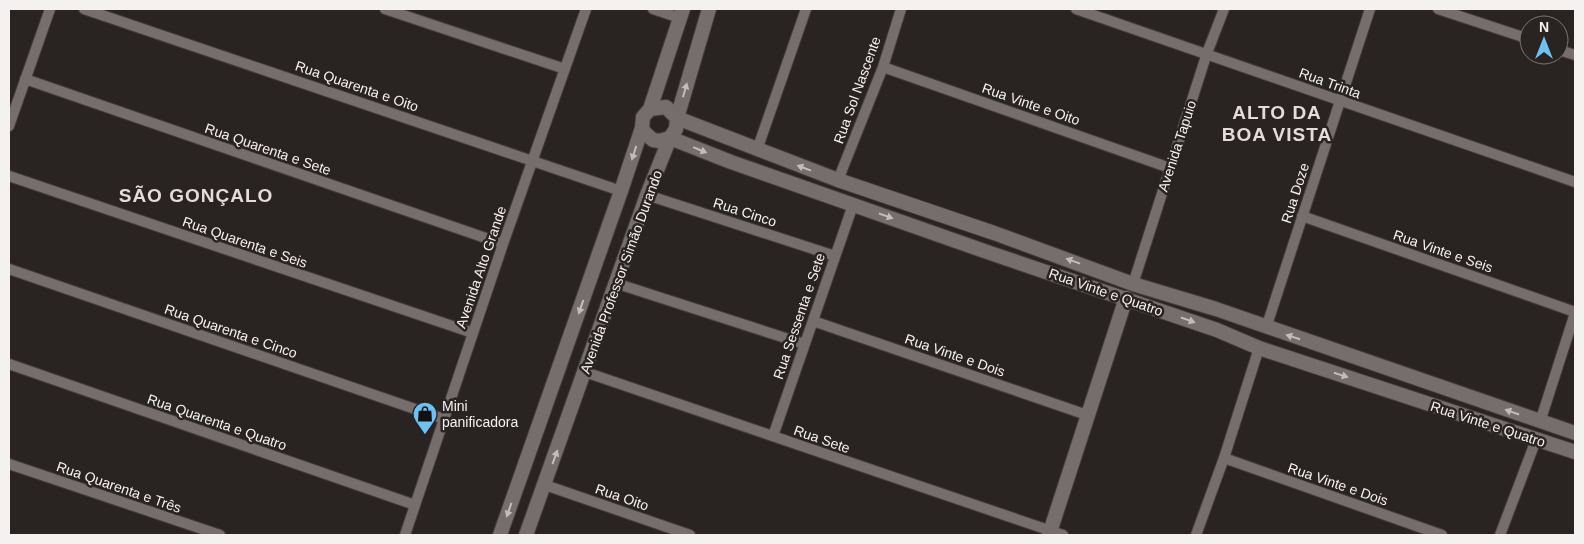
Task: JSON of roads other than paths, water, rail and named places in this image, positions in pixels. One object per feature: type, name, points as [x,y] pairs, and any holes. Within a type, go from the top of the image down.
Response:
[{"type":"street","points":[[9,126],[50,9]]},
{"type":"street","name":"Rua Quarenta e Oito","points":[[84,9],[621,191]]},
{"type":"street","points":[[385,9],[566,69]]},
{"type":"street","name":"Avenida Alto Grande","points":[[405,535],[503,244],[586,9]]},
{"type":"street","points":[[653,9],[681,13],[697,30],[697,50]]},
{"type":"street","name":"Avenida Professor Simão Durando","points":[[526,535],[647,195],[670,138],[676,129],[677,118],[709,9]]},
{"type":"street","points":[[757,150],[806,9]]},
{"type":"street","name":"Rua Sol Nascente","points":[[838,180],[883,67],[901,9]]},
{"type":"street","name":"Rua Trinta","points":[[1076,9],[1575,182]]},
{"type":"street","name":"Avenida Tapuio","points":[[1133,284],[1207,53],[1224,9]]},
{"type":"street","name":"Rua Doze","points":[[1266,328],[1370,9]]},
{"type":"street","points":[[1438,9],[1519,36]]},
{"type":"street","name":"Avenida Professor Simão Durando","points":[[500,535],[621,191],[642,128],[643,117],[650,108],[681,13]]},
{"type":"street","name":"Rua Vinte e Oito","points":[[883,67],[1170,168]]},
{"type":"street","name":"Rua Quarenta e Sete","points":[[25,79],[503,244]]},
{"type":"street","name":"Rua Vinte e Quatro","points":[[650,108],[655,106],[666,107],[677,118],[838,180],[1108,273],[1133,284],[1216,309],[1266,328],[1575,433]]},
{"type":"street","name":"Rua Vinte e Quatro","points":[[642,128],[653,140],[659,141],[670,138],[731,162],[1217,330],[1259,348],[1575,452]]},
{"type":"street","points":[[731,162],[737,142]]},
{"type":"street","name":"Rua Quarenta e Seis","points":[[9,176],[473,333]]},
{"type":"street","name":"Rua Cinco","points":[[647,195],[834,256]]},
{"type":"street","name":"Rua Sessenta e Sete","points":[[773,436],[852,204]]},
{"type":"street","name":"Rua Vinte e Seis","points":[[1302,216],[1575,312]]},
{"type":"street","name":"Rua Quarenta e Cinco","points":[[9,268],[444,419]]},
{"type":"street","points":[[1102,290],[1108,273]]},
{"type":"street","points":[[615,282],[804,344]]},
{"type":"street","points":[[1054,534],[1087,415],[1126,298]]},
{"type":"street","points":[[1540,422],[1575,312]]},
{"type":"street","name":"Rua Vinte e Dois","points":[[813,321],[1087,415]]},
{"type":"street","points":[[1196,535],[1224,458],[1259,348]]},
{"type":"street","name":"Rua Quarenta e Quatro","points":[[9,364],[415,505]]},
{"type":"street","name":"Rua Sete","points":[[585,372],[1054,534]]},
{"type":"street","points":[[1500,535],[1536,440]]},
{"type":"street","name":"Rua Vinte e Dois","points":[[1224,458],[1442,535]]},
{"type":"street","name":"Rua Quarenta e Três","points":[[9,464],[220,535]]},
{"type":"street","name":"Rua Oito","points":[[545,485],[690,535]]},
{"type":"place","name":"Mini panificadora","points":[[425,435]]},
{"type":"district","name":"ALTO DA BOA VISTA","points":[[1277,123]]},
{"type":"district","name":"SÃO GONÇALO","points":[[196,195]]}]
